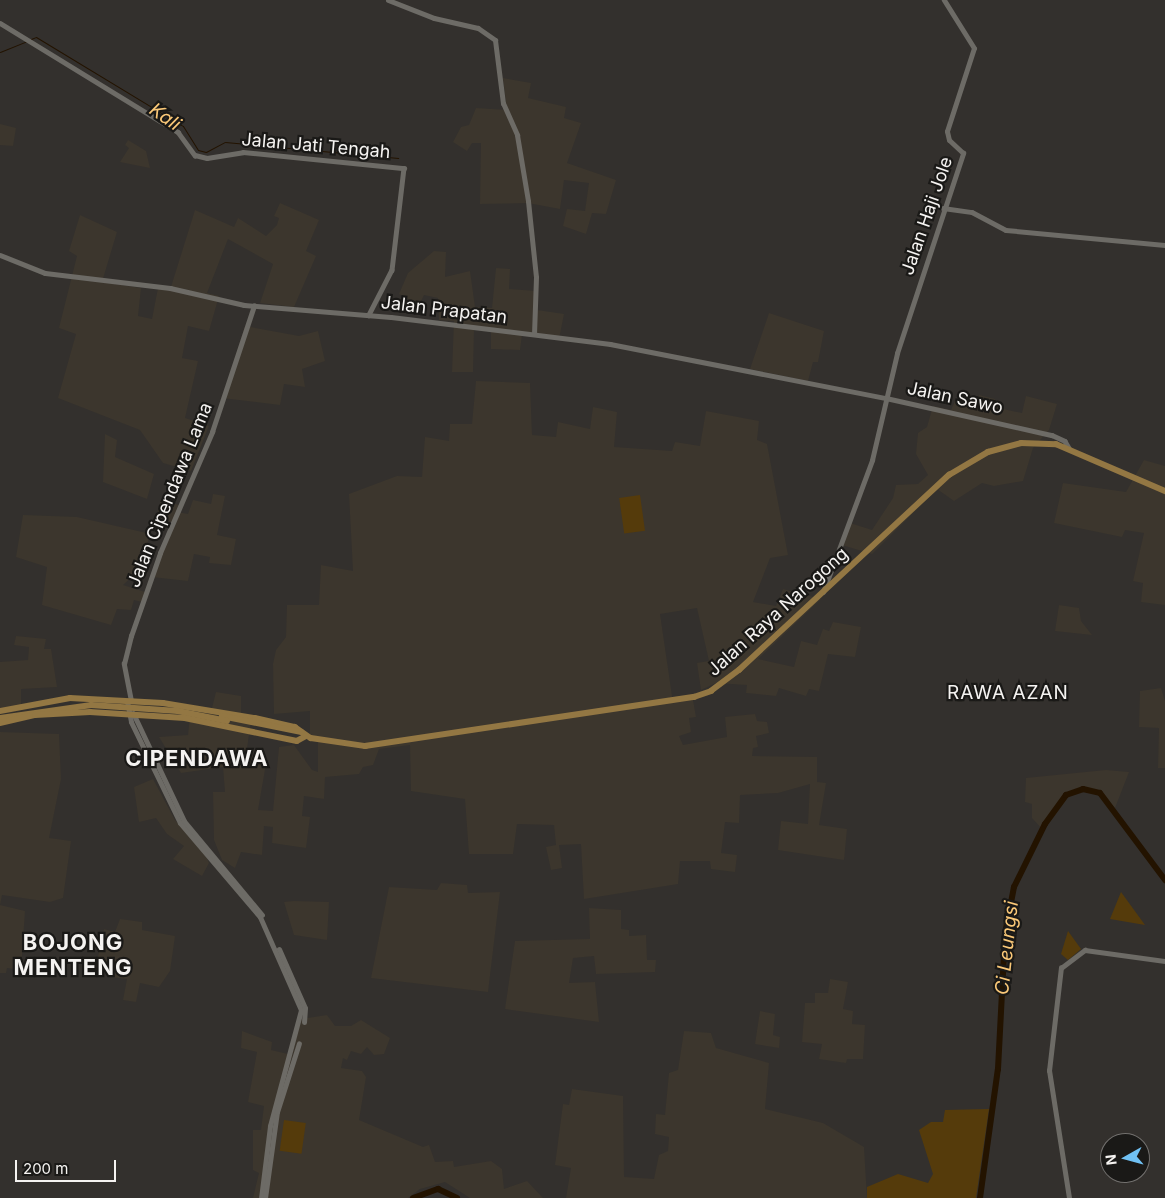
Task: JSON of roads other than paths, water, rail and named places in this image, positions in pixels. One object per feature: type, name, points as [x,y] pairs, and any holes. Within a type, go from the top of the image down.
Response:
[{"type":"main road","points":[[388,0],[434,18],[478,28],[495,40],[503,103],[517,135],[528,201],[536,277],[534,334]]},
{"type":"main road","name":"Jalan Haji Jole","points":[[886,398],[943,208],[963,153],[949,140],[948,128],[974,51],[972,39],[944,0]]},
{"type":"main road","name":"Jalan Prapatan","points":[[0,255],[45,273],[170,288],[254,306],[370,315],[610,344],[886,398]]},
{"type":"main road","name":"Jalan Sawo","points":[[821,596],[868,474],[886,398]]},
{"type":"main road","name":"Jalan Raya Narogong","points":[[0,723],[73,710],[129,706],[164,716],[348,744],[393,744],[703,694],[739,670],[949,476],[974,458],[1021,443],[1069,448],[1165,491]]},
{"type":"main road","points":[[70,698],[73,710]]},
{"type":"main road","name":"Jalan Raya Narogong","points":[[0,711],[70,698],[129,706],[222,712],[304,736]]},
{"type":"main road","points":[[0,716],[60,702],[92,701],[161,706],[304,736]]},
{"type":"main road","points":[[129,706],[151,761],[180,823],[267,927],[289,976],[302,1014],[272,1131],[261,1198]]},
{"type":"main road","points":[[265,1198],[272,1131]]},
{"type":"street","name":"Jalan Jati Tengah","points":[[0,23],[178,132],[195,155],[207,158],[243,152],[400,168],[392,270],[370,315]]},
{"type":"street","points":[[943,208],[972,212],[1006,230],[1165,245]]},
{"type":"street","name":"Jalan Cipendawa Lama","points":[[129,706],[124,664],[131,636],[160,553],[215,424],[254,306]]},
{"type":"street","name":"Jalan Sawo","points":[[886,398],[1052,436],[1065,441],[1069,448]]},
{"type":"street","points":[[1069,1198],[1049,1071],[1061,968],[1085,950],[1165,962]]},
{"type":"waterway","name":"Kali","points":[[31,39],[36,37],[183,126],[198,150],[206,152],[225,142],[398,158]]},
{"type":"waterway","name":"Kali","points":[[0,52],[27,41]]},
{"type":"waterway","name":"Ci Leungsi","points":[[980,1198],[998,1069],[1005,934],[1014,887],[1045,824],[1066,795],[1083,789],[1100,793],[1165,880]]},
{"type":"waterway","points":[[413,1198],[438,1189],[457,1198]]},
{"type":"district","name":"RAWA AZAN","points":[[1008,693]]},
{"type":"district","name":"CIPENDAWA","points":[[197,759]]},
{"type":"district","name":"BOJONG MENTENG","points":[[73,954]]}]
